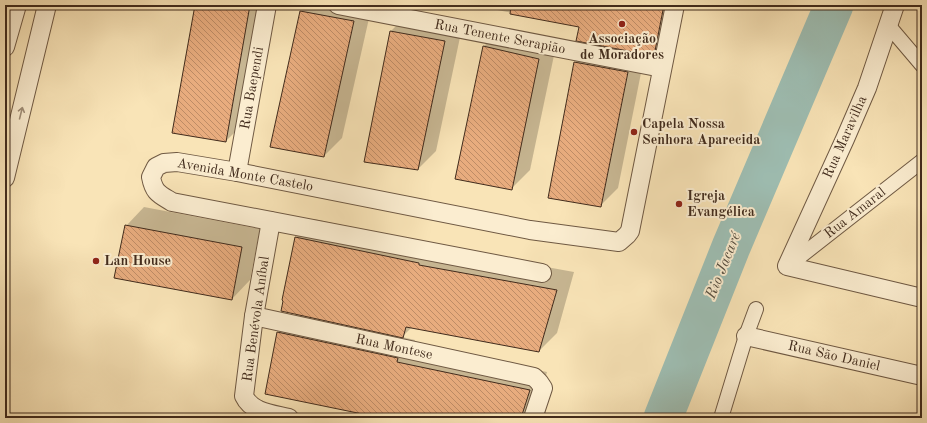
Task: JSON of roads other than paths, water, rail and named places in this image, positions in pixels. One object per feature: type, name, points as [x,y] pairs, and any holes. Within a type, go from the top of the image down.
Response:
[{"type":"street","points":[[5,47],[17,5]]},
{"type":"street","points":[[5,178],[47,5]]},
{"type":"street","name":"Rua Baependi","points":[[238,172],[267,5]]},
{"type":"street","name":"Rua Tenente Serapião","points":[[338,5],[662,68]]},
{"type":"street","points":[[662,68],[675,5]]},
{"type":"street","name":"Rua Maravilha","points":[[787,266],[867,88],[895,5]]},
{"type":"street","points":[[888,25],[922,65]]},
{"type":"street","name":"Avenida Monte Castelo","points":[[542,273],[172,202],[159,195],[153,187],[151,177],[156,167],[164,162],[177,162],[238,172],[530,230],[620,242],[630,231],[662,68]]},
{"type":"street","name":"Rua Amaral","points":[[787,266],[922,161]]},
{"type":"street","name":"Rua Benévola Aníbal","points":[[271,221],[254,316],[244,396],[251,406],[258,410],[289,418]]},
{"type":"street","points":[[787,266],[922,298]]},
{"type":"street","points":[[721,418],[746,336],[756,309]]},
{"type":"street","name":"Rua Montese","points":[[254,316],[534,378],[543,388],[533,418]]},
{"type":"street","name":"Rua São Daniel","points":[[746,336],[922,376]]},
{"type":"waterway","name":"Rio Jacaré","points":[[663,418],[731,247],[834,5]]},
{"type":"place","name":"Associação de Moradores","points":[[622,24]]},
{"type":"place","name":"Capela Nossa Senhora Aparecida","points":[[634,132]]},
{"type":"place","name":"Igreja Evangélica","points":[[679,204]]},
{"type":"place","name":"Lan House","points":[[96,261]]}]
